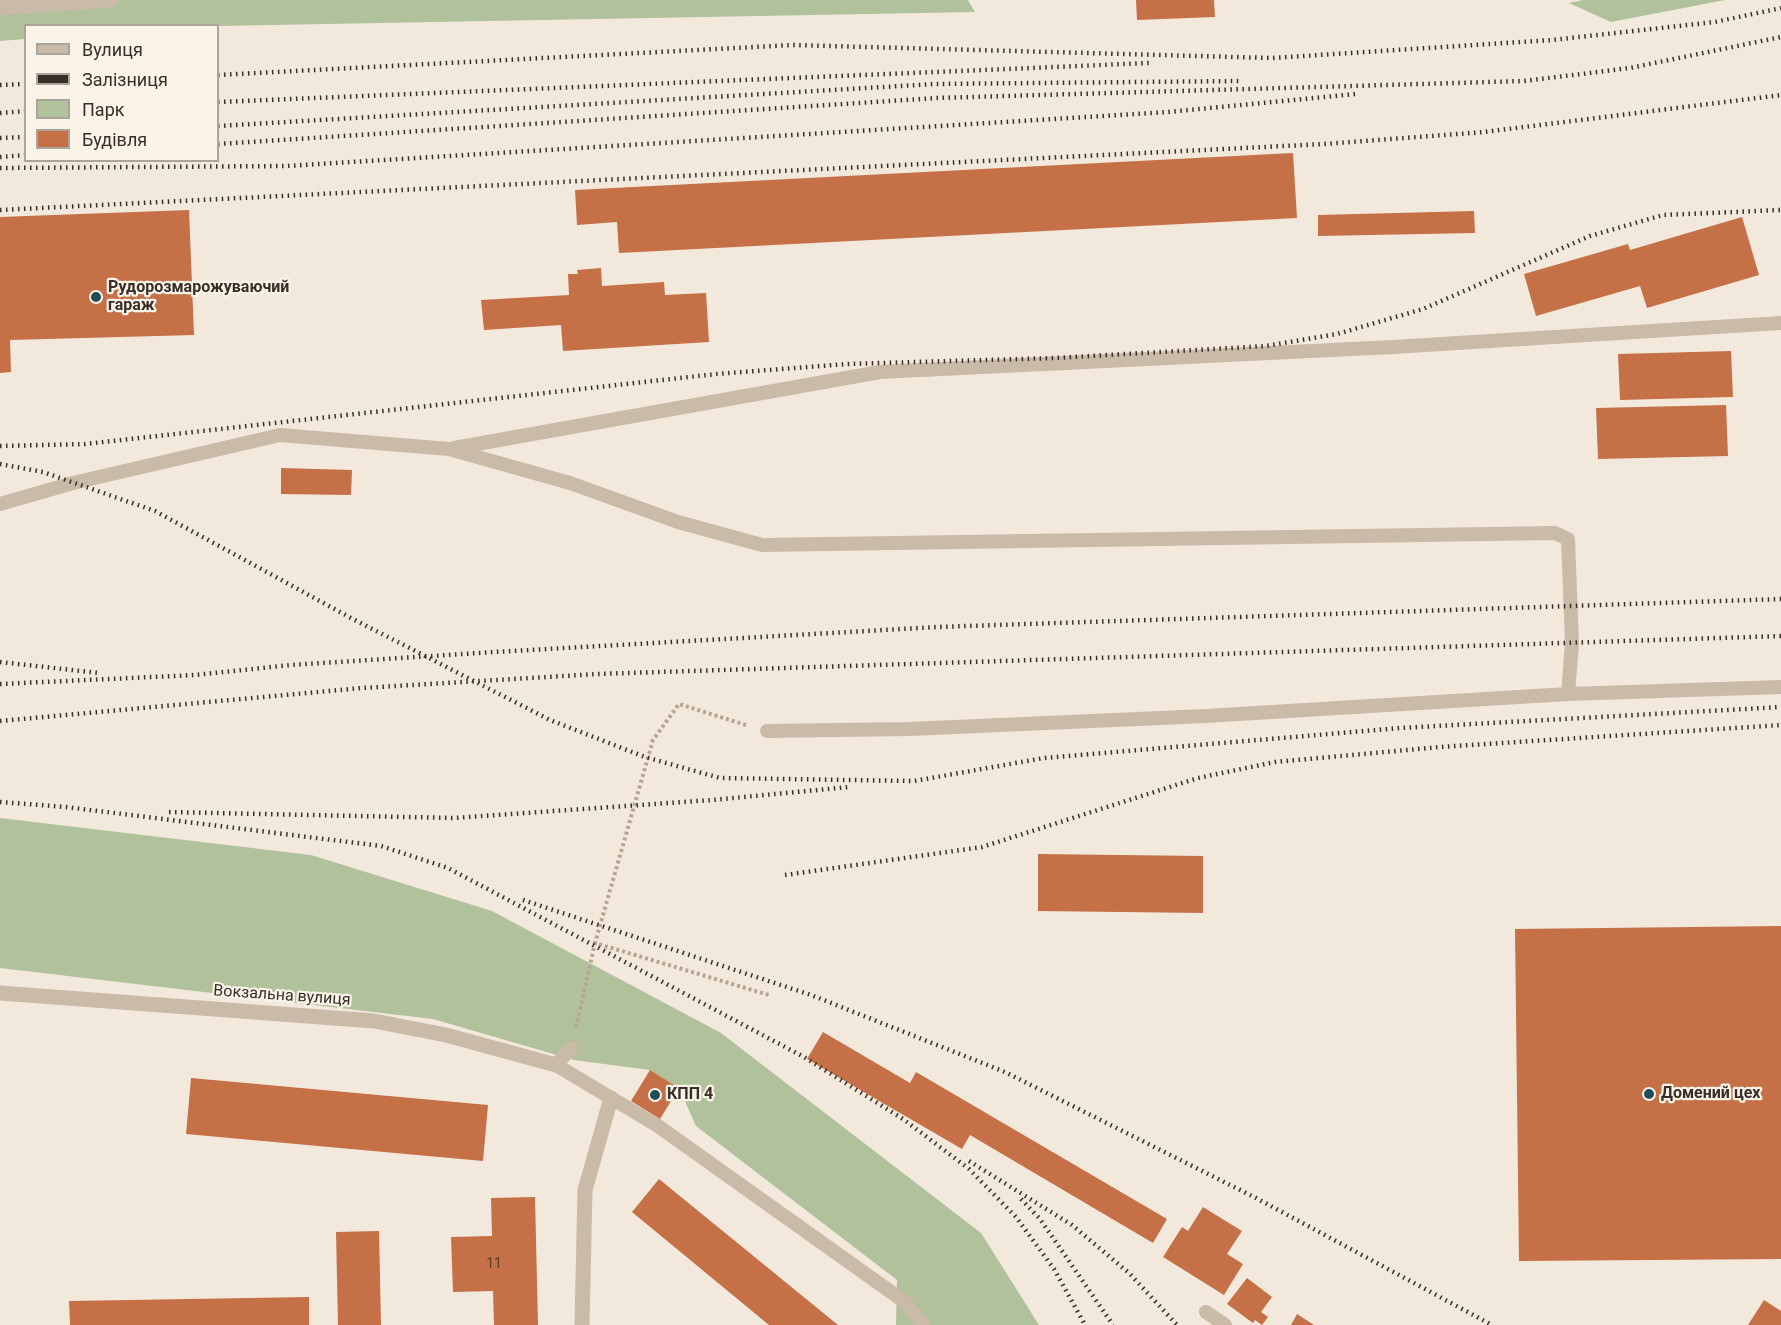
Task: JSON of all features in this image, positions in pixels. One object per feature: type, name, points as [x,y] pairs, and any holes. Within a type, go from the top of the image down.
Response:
[{"type":"street","points":[[0,8],[110,0]]},
{"type":"street","name":"Вокзальна вулиця","points":[[0,993],[374,1022],[446,1035],[556,1065]]},
{"type":"street","points":[[582,1325],[585,1190],[611,1098]]},
{"type":"lane","points":[[449,449],[880,372],[1393,347],[1781,323]]},
{"type":"lane","points":[[0,504],[73,483],[280,435],[449,449],[570,483],[678,522],[762,545],[1555,533],[1568,539],[1572,624],[1568,694]]},
{"type":"lane","points":[[767,731],[909,729],[1194,716],[1568,694],[1781,687]]},
{"type":"lane","points":[[571,1048],[556,1065],[731,1176],[905,1302],[923,1325]]},
{"type":"lane","points":[[1206,1312],[1225,1325]]},
{"type":"path","points":[[571,1048],[595,943],[653,740],[679,704],[767,731]]},
{"type":"path","points":[[595,943],[769,995]]},
{"type":"green space","points":[[0,0],[968,0],[975,12],[219,26],[219,24],[24,24],[24,39],[0,41]]},
{"type":"green space","points":[[1583,0],[1725,0],[1611,22],[1569,3]]},
{"type":"green space","points":[[0,818],[311,855],[492,911],[721,1033],[981,1233],[1039,1325],[896,1325],[897,1280],[696,1126],[679,1088],[650,1070],[574,1060],[433,1019],[0,968]]},
{"type":"building","points":[[1136,0],[1214,0],[1215,17],[1137,20]]},
{"type":"building","points":[[1293,153],[1297,218],[619,253],[617,222],[577,225],[575,190]]},
{"type":"building","name":"Рудорозмарожуваючий гараж","points":[[189,210],[194,335],[10,340],[11,372],[0,373],[0,217]]},
{"type":"building","points":[[1474,211],[1475,233],[1318,236],[1318,215]]},
{"type":"building","points":[[1742,217],[1759,275],[1647,308],[1640,286],[1536,316],[1524,274],[1628,244],[1630,250]]},
{"type":"building","points":[[601,268],[602,286],[664,282],[665,295],[706,293],[709,342],[563,351],[561,325],[484,330],[481,300],[569,295],[568,274],[578,274],[577,270]]},
{"type":"building","points":[[1731,351],[1733,397],[1620,400],[1618,354]]},
{"type":"building","points":[[1726,405],[1728,456],[1598,459],[1596,408]]},
{"type":"building","points":[[281,468],[352,470],[351,495],[281,494]]},
{"type":"building","points":[[1038,854],[1203,856],[1203,913],[1038,911]]},
{"type":"building","name":"Домений цех","points":[[1781,926],[1781,1259],[1519,1261],[1515,929]]},
{"type":"building","points":[[823,1032],[910,1083],[916,1072],[1167,1219],[1153,1243],[970,1135],[962,1149],[807,1059]]},
{"type":"building","name":"КПП 4","points":[[650,1070],[679,1088],[660,1119],[631,1101]]},
{"type":"building","points":[[191,1078],[488,1105],[483,1161],[186,1134]]},
{"type":"building","points":[[659,1179],[838,1325],[769,1325],[632,1212]]},
{"type":"building","points":[[535,1197],[538,1325],[494,1325],[493,1291],[453,1292],[451,1237],[492,1236],[491,1198]]},
{"type":"building","points":[[1203,1207],[1242,1231],[1227,1254],[1243,1264],[1224,1295],[1163,1257],[1182,1227],[1188,1231]]},
{"type":"building","points":[[379,1231],[381,1325],[338,1325],[336,1232]]},
{"type":"building","points":[[1247,1278],[1272,1297],[1261,1312],[1268,1317],[1262,1325],[1255,1320],[1253,1323],[1227,1304]]},
{"type":"building","points":[[309,1297],[309,1325],[70,1325],[69,1301]]},
{"type":"building","points":[[1764,1300],[1781,1311],[1781,1325],[1748,1325]]},
{"type":"building","points":[[1297,1314],[1314,1325],[1291,1325]]},
{"type":"railway","points":[[219,75],[793,45],[1272,58],[1552,40],[1715,22],[1781,8]]},
{"type":"railway","points":[[219,144],[937,98],[1524,81],[1630,68],[1781,37]]},
{"type":"railway","points":[[219,102],[1150,63]]},
{"type":"railway","points":[[219,126],[934,84],[1241,81]]},
{"type":"railway","points":[[0,85],[24,84]]},
{"type":"railway","points":[[0,168],[286,166],[1168,112],[1356,94]]},
{"type":"railway","points":[[0,210],[1324,144],[1484,132],[1781,95]]},
{"type":"railway","points":[[0,113],[24,111]]},
{"type":"railway","points":[[0,138],[24,137]]},
{"type":"railway","points":[[0,157],[24,155]]},
{"type":"railway","points":[[0,446],[85,444],[716,374],[847,364],[1055,358],[1266,346],[1337,334],[1423,309],[1590,236],[1663,215],[1781,210]]},
{"type":"railway","points":[[0,464],[43,472],[155,511],[351,618],[550,720],[645,757],[720,778],[914,781],[1044,758],[1400,728],[1781,707]]},
{"type":"railway","points":[[0,684],[195,675],[291,665],[937,627],[1781,599]]},
{"type":"railway","points":[[0,721],[362,688],[597,674],[1781,636]]},
{"type":"railway","points":[[0,662],[99,673]]},
{"type":"railway","points":[[785,875],[982,847],[1198,778],[1275,762],[1440,747],[1781,725]]},
{"type":"railway","points":[[169,812],[454,818],[712,800],[849,787]]},
{"type":"railway","points":[[0,802],[66,807],[381,846],[448,868],[804,1057],[903,1119],[969,1169],[1016,1217],[1054,1269],[1085,1325]]},
{"type":"railway","points":[[523,900],[811,995],[1005,1072],[1256,1198],[1492,1325]]},
{"type":"railway","points":[[969,1161],[1072,1225],[1129,1273],[1177,1325]]},
{"type":"railway","points":[[1021,1199],[1040,1219],[1113,1325]]},
{"type":"place","name":"Рудорозмарожуваючий гараж","points":[[96,297]]},
{"type":"place","name":"Домений цех","points":[[1649,1094]]},
{"type":"place","name":"КПП 4","points":[[655,1095]]}]
